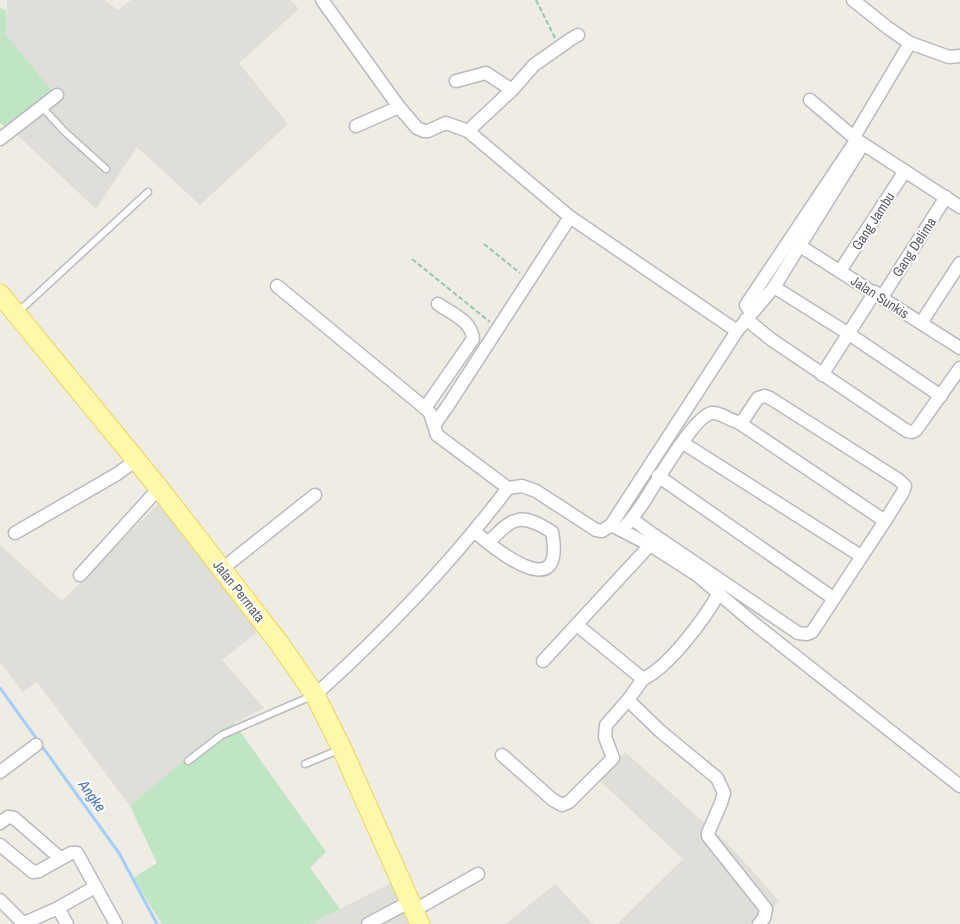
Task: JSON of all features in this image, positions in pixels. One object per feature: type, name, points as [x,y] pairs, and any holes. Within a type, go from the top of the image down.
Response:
[{"type":"main road","name":"Jalan Permata","points":[[0,294],[159,488],[279,644],[315,695],[342,749],[414,912]]},
{"type":"street","points":[[322,0],[366,59],[398,107],[417,128],[428,132],[446,123],[468,132],[570,218],[737,330]]},
{"type":"street","points":[[853,0],[910,43],[949,57],[960,56]]},
{"type":"street","points":[[468,132],[512,90],[534,64],[578,35]]},
{"type":"street","points":[[616,528],[737,330],[774,287],[784,259],[800,246],[910,43]]},
{"type":"street","points":[[456,81],[486,73],[512,90]]},
{"type":"street","points":[[0,139],[57,95]]},
{"type":"street","points":[[810,100],[858,140],[960,207]]},
{"type":"street","points":[[356,126],[398,107]]},
{"type":"street","points":[[858,140],[784,259],[746,305],[749,316],[772,340],[907,431],[912,432],[916,430],[960,368]]},
{"type":"street","name":"Gang Jambu","points":[[840,271],[905,171]]},
{"type":"street","name":"Gang Delima","points":[[822,375],[946,197]]},
{"type":"street","points":[[434,425],[570,218]]},
{"type":"street","name":"Jalan Sunkis","points":[[800,246],[960,348]]},
{"type":"street","points":[[921,323],[960,263]]},
{"type":"street","points":[[277,286],[426,408],[430,414],[436,435],[508,488]]},
{"type":"street","points":[[774,287],[849,334],[941,396]]},
{"type":"street","points":[[426,408],[473,339],[473,331],[468,324],[438,304]]},
{"type":"street","points":[[632,519],[654,536],[802,634],[812,632],[885,521],[903,492],[904,486],[899,480],[832,436],[765,396],[758,398],[744,420],[738,422]]},
{"type":"street","points":[[315,695],[358,656],[474,531],[508,488],[522,486],[536,492],[596,530],[616,528],[632,519],[658,476],[696,424],[706,415],[720,414],[738,422],[885,521]]},
{"type":"street","points":[[683,443],[861,556]]},
{"type":"street","points":[[15,533],[117,474],[136,460]]},
{"type":"street","points":[[658,476],[833,598]]},
{"type":"street","points":[[80,575],[159,488]]},
{"type":"street","points":[[222,570],[315,495]]},
{"type":"street","points":[[474,531],[488,543],[518,563],[531,569],[547,568],[553,561],[552,532],[543,526],[525,519],[517,519],[504,527],[488,543]]},
{"type":"street","points":[[616,528],[650,545],[698,575],[758,627],[960,786]]},
{"type":"street","points":[[543,661],[650,545]]},
{"type":"street","points":[[502,755],[553,800],[562,805],[569,802],[614,758],[605,737],[604,729],[606,724],[628,700],[643,679],[652,675],[668,662],[712,606],[719,593]]},
{"type":"street","points":[[577,625],[643,679]]},
{"type":"street","points":[[628,700],[660,731],[717,778],[722,786],[724,793],[708,836],[763,905],[766,913],[759,924]]},
{"type":"street","points":[[0,772],[36,745]]},
{"type":"street","points":[[0,823],[8,817],[14,818],[60,858]]},
{"type":"street","points":[[0,845],[33,872],[39,871],[71,853],[77,853],[116,924]]},
{"type":"street","points":[[368,924],[414,912],[478,874]]},
{"type":"street","points":[[0,900],[23,924],[58,908],[95,887]]},
{"type":"street","points":[[58,908],[67,924]]},
{"type":"lane","points":[[42,107],[64,131],[106,169]]},
{"type":"lane","points":[[16,314],[148,192]]},
{"type":"lane","points":[[188,761],[222,734],[315,695]]},
{"type":"lane","points":[[305,764],[342,749]]},
{"type":"path","points":[[536,0],[559,47]]},
{"type":"path","points":[[484,244],[530,280]]},
{"type":"path","points":[[412,259],[497,328]]},
{"type":"shaded area","points":[[7,0],[104,0],[118,10],[131,0],[290,0],[299,9],[239,63],[288,124],[200,205],[137,147],[96,209],[15,133],[54,93],[6,35]]},
{"type":"shaded area","points":[[161,501],[264,627],[222,660],[264,708],[217,732],[130,806],[37,682],[23,692],[0,662],[0,545],[62,601]]},
{"type":"shaded area","points":[[625,752],[728,844],[779,901],[758,924],[617,924],[683,859],[598,779]]},
{"type":"shaded area","points":[[401,878],[419,924],[310,924]]},
{"type":"shaded area","points":[[555,884],[593,924],[506,924]]},
{"type":"green space","points":[[0,8],[6,10],[6,35],[54,93],[15,133],[0,123]]},
{"type":"green space","points":[[234,723],[326,852],[310,868],[340,909],[310,924],[162,924],[133,878],[157,863],[130,806],[217,732]]},
{"type":"waterway","name":"Angke","points":[[0,688],[119,853],[157,924]]}]
